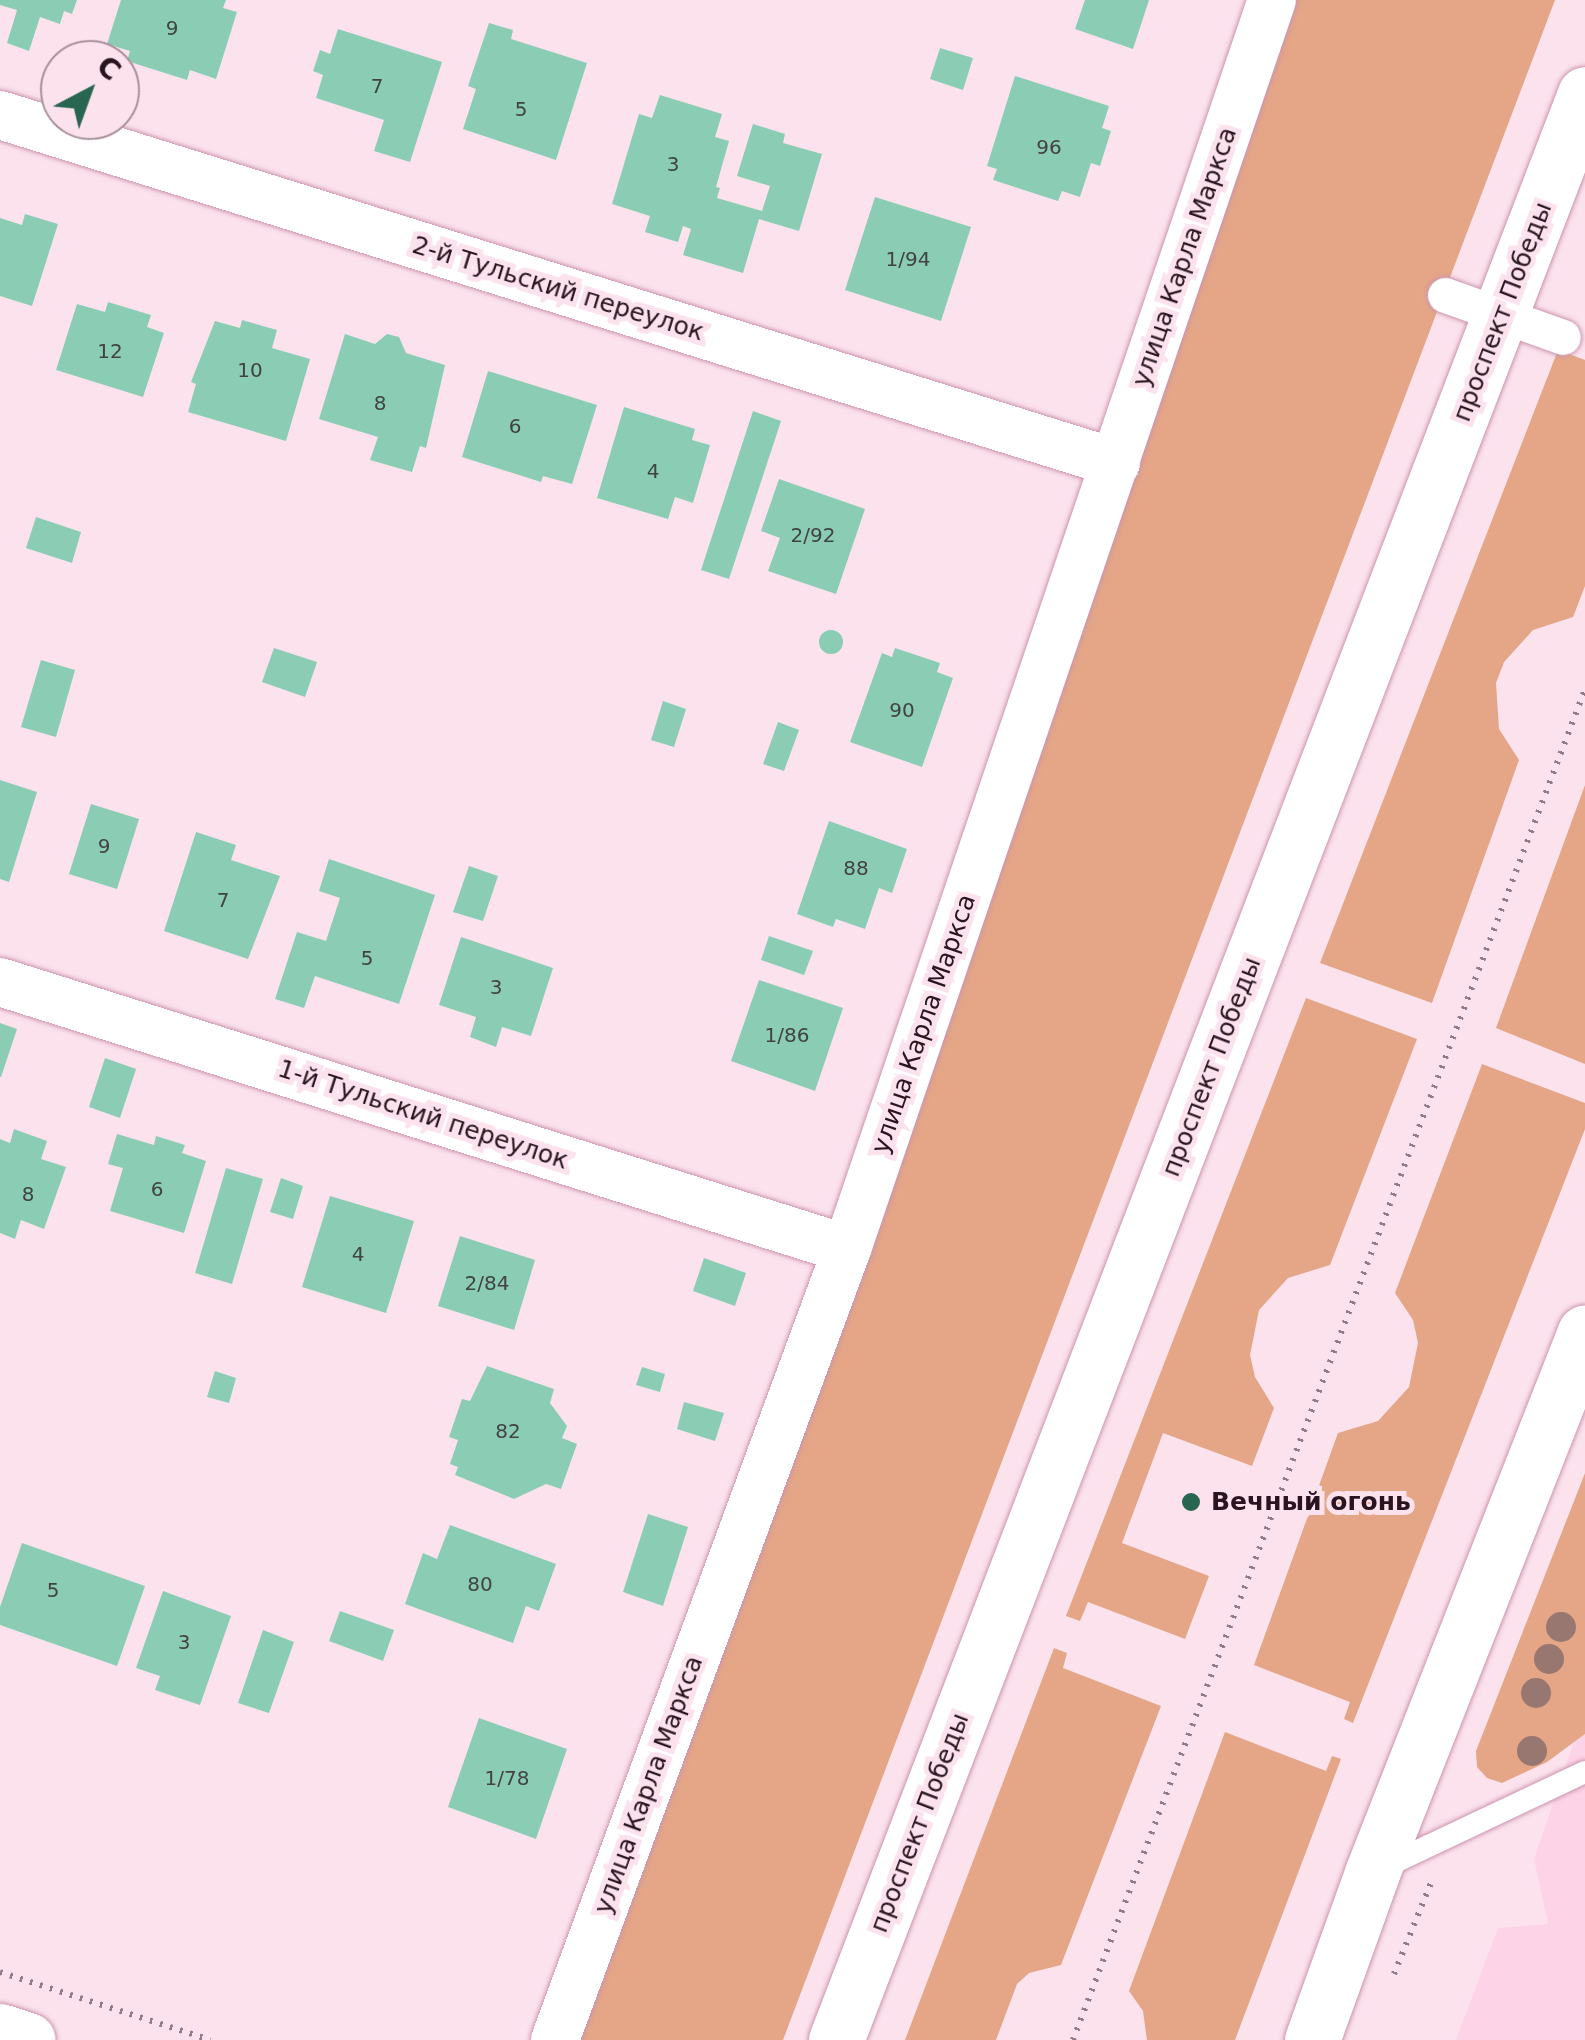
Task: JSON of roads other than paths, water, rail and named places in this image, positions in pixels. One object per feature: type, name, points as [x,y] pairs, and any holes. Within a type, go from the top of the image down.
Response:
[{"type":"main road","name":"проспект Победы","points":[[836,2040],[1585,94]]},
{"type":"main road","points":[[1312,2040],[1372,1873],[1585,1332]]},
{"type":"main road","points":[[0,2031],[28,2040]]},
{"type":"street","name":"улица Карла Маркса","points":[[555,2040],[847,1249],[1272,0]]},
{"type":"street","name":"2-й Тульский переулок","points":[[0,115],[1116,463]]},
{"type":"street","points":[[1445,295],[1562,337]]},
{"type":"street","name":"1-й Тульский переулок","points":[[0,982],[847,1249]]},
{"type":"lane","points":[[1372,1873],[1585,1772]]},
{"type":"place","name":"Вечный огонь","points":[[1191,1502]]}]
